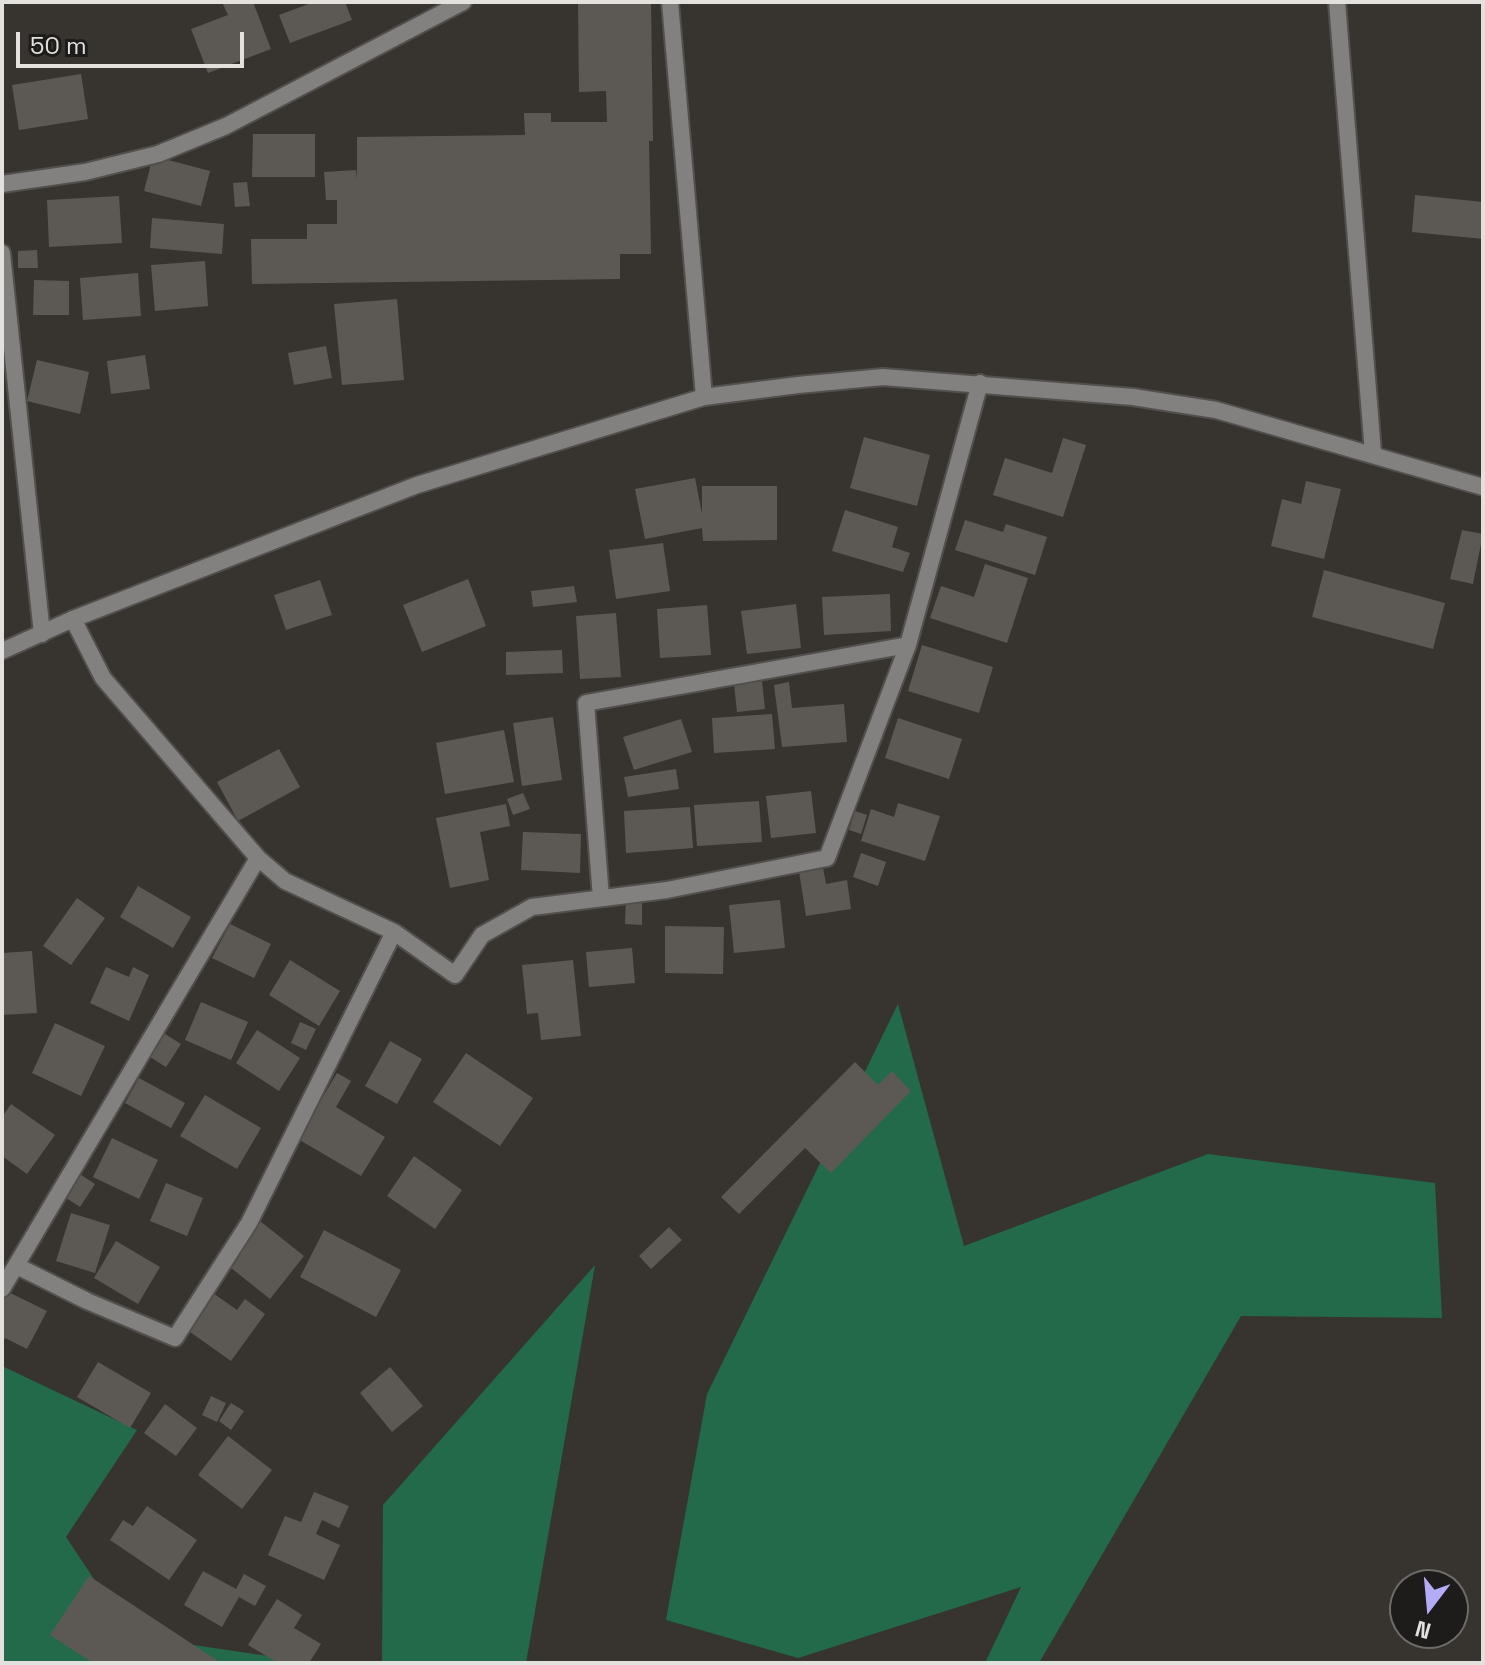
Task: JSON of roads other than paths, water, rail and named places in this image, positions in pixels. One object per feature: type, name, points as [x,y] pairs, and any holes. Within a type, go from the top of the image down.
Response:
[{"type":"street","points":[[2,184],[85,172],[158,154],[226,126],[463,2]]},
{"type":"street","points":[[670,2],[704,397]]},
{"type":"street","points":[[1337,2],[1373,453]]},
{"type":"street","points":[[2,253],[42,634]]},
{"type":"street","points":[[2,651],[73,619],[417,485],[704,397],[883,377],[1133,397],[1216,410],[1483,487]]},
{"type":"street","points":[[73,619],[103,678],[258,858],[285,881],[394,932],[455,975],[482,935],[532,907],[667,890],[827,858],[908,645],[980,383]]},
{"type":"street","points":[[601,898],[586,703],[908,645]]},
{"type":"street","points":[[2,1289],[258,858]]},
{"type":"street","points":[[17,1266],[87,1301],[175,1338],[249,1223],[394,932]]}]
